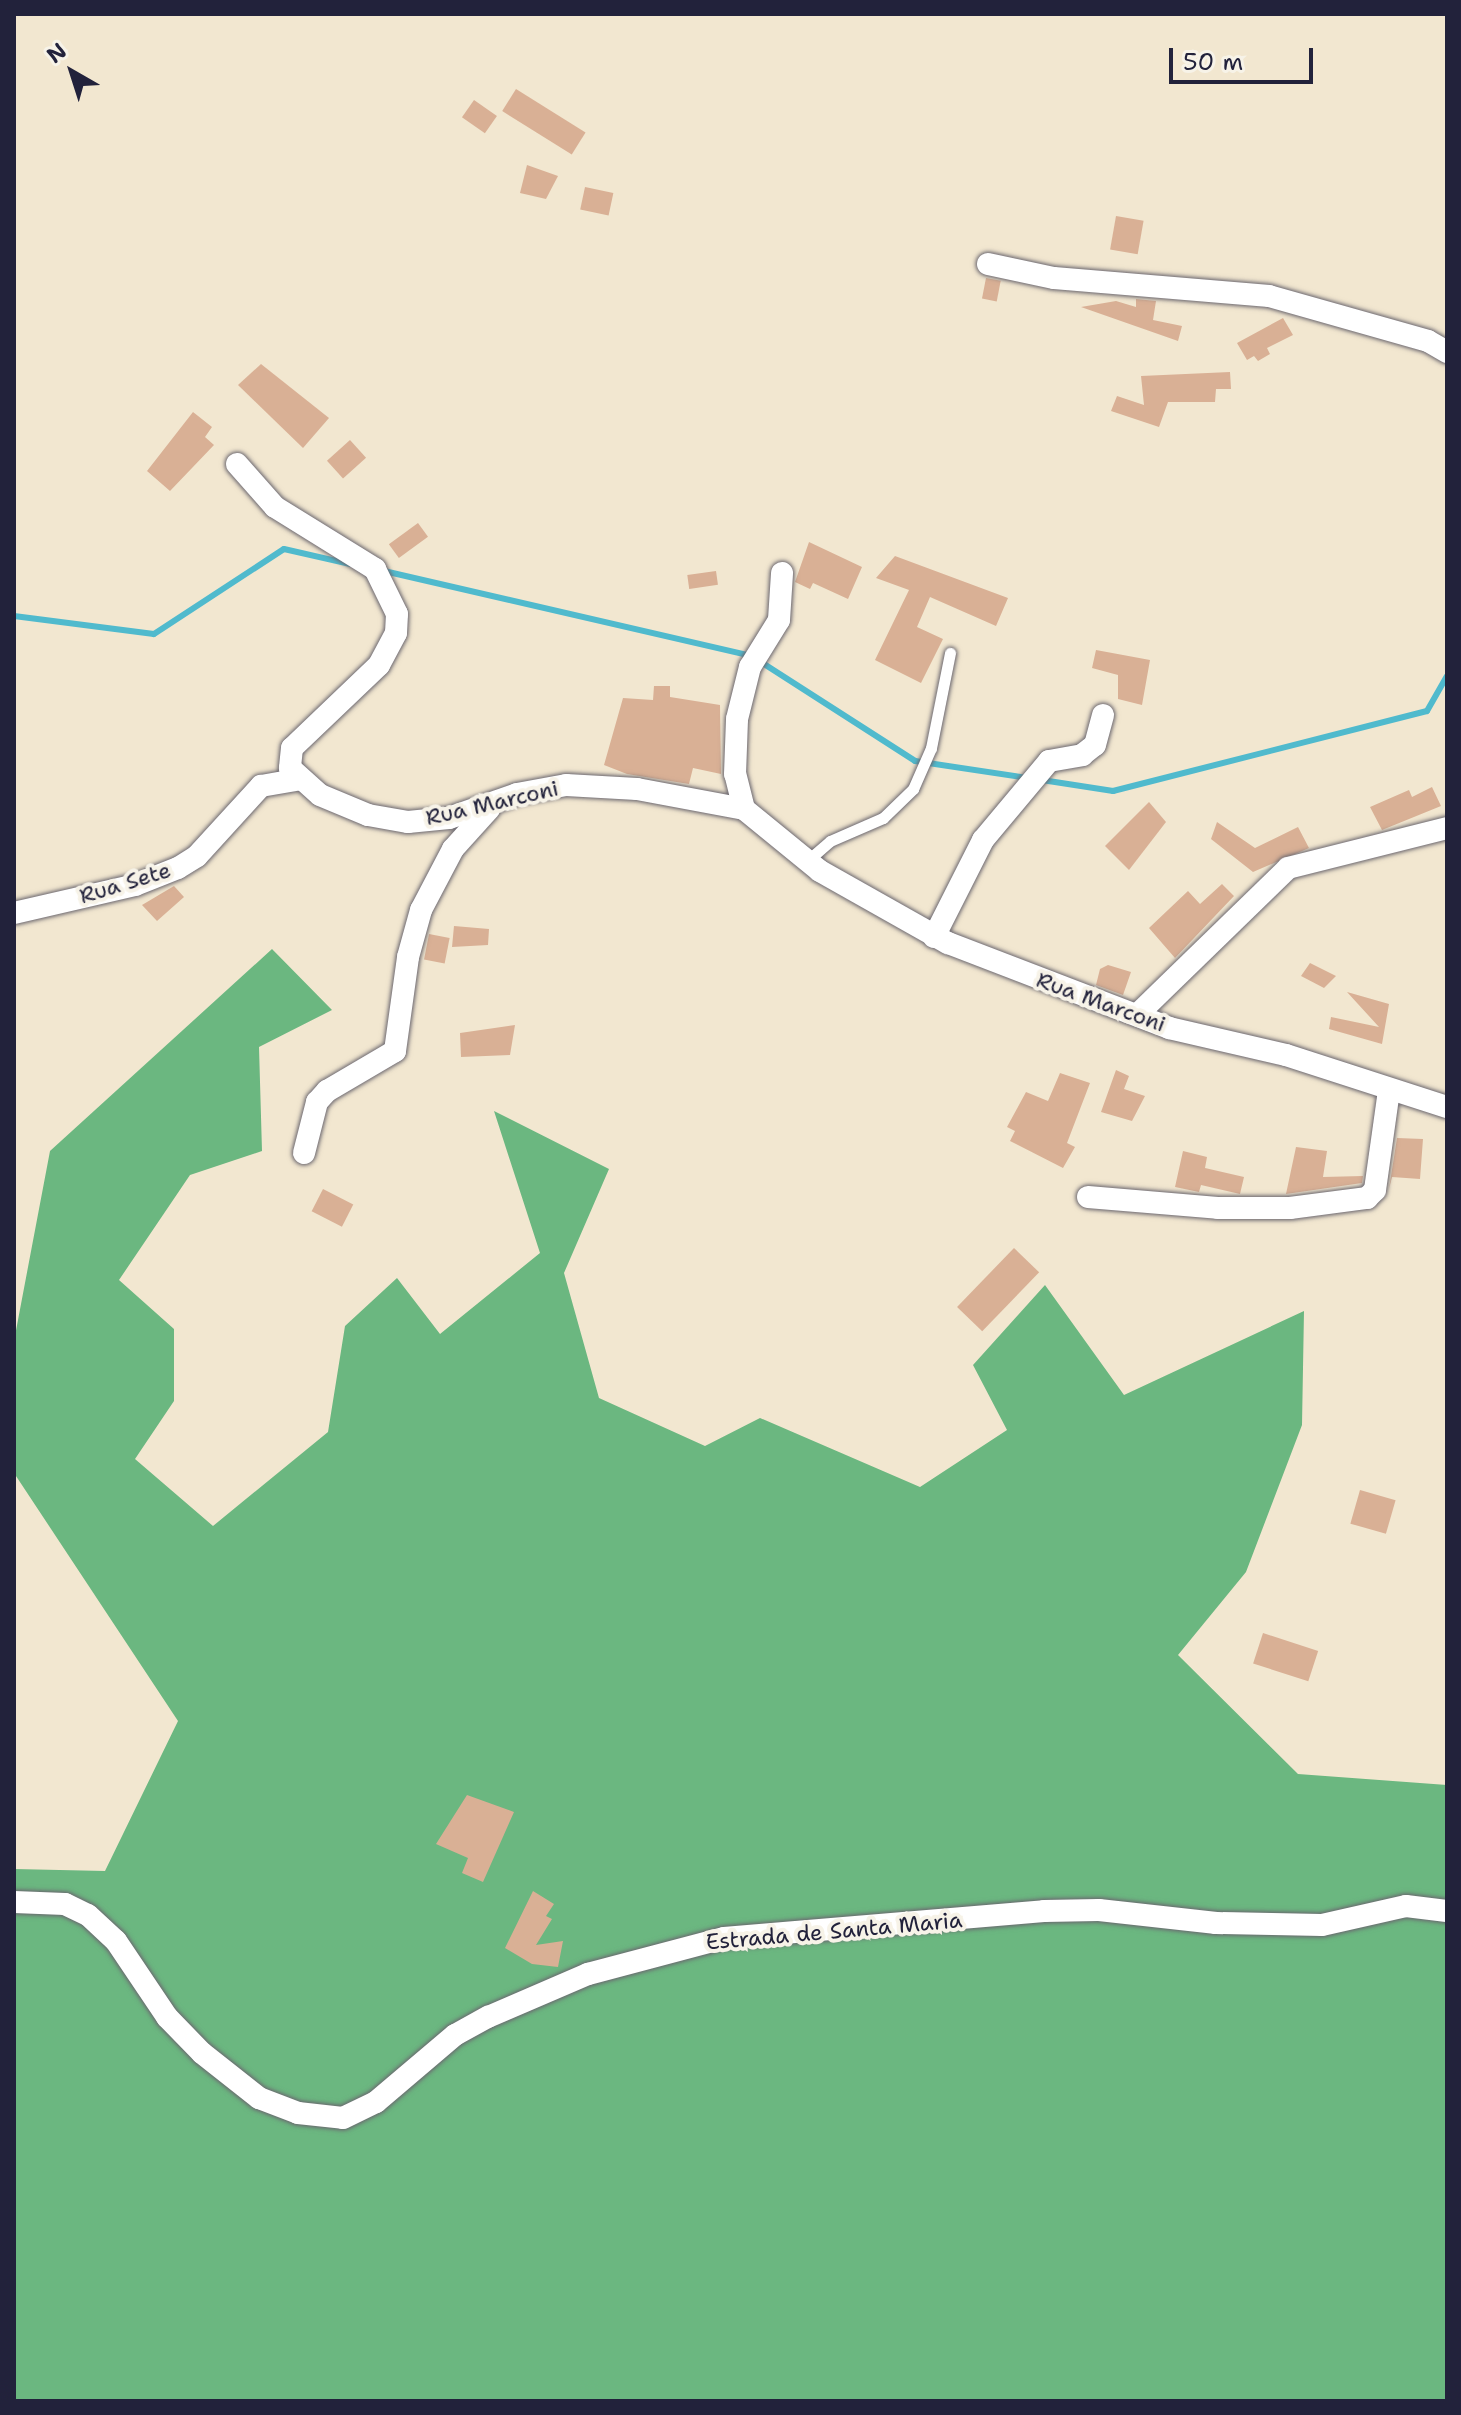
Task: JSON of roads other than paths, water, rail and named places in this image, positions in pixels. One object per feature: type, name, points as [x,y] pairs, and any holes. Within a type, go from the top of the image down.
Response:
[{"type":"street","points":[[988,264],[1067,280],[1269,296],[1428,341],[1447,352]]},
{"type":"street","points":[[237,464],[275,507],[375,569],[397,614],[396,633],[379,665],[292,748],[290,768],[300,779]]},
{"type":"street","points":[[744,809],[735,774],[737,719],[750,667],[779,620],[782,573]]},
{"type":"street","points":[[934,937],[983,840],[1049,761],[1082,755],[1095,745],[1103,715]]},
{"type":"street","name":"Rua Marconi","points":[[300,779],[320,795],[368,815],[408,822],[449,818],[546,788],[593,785],[744,809],[807,861],[934,937],[1169,1028],[1286,1055],[1447,1107]]},
{"type":"street","name":"Rua Sete","points":[[14,913],[135,885],[178,868],[197,856],[261,786],[300,779]]},
{"type":"street","points":[[304,1153],[317,1102],[327,1091],[395,1051],[408,957],[421,910],[453,849],[492,805]]},
{"type":"street","points":[[1138,1014],[1288,868],[1317,857],[1447,828]]},
{"type":"street","points":[[1088,1197],[1218,1208],[1290,1208],[1367,1198],[1375,1190],[1389,1090]]},
{"type":"street","name":"Estrada de Santa Maria","points":[[14,1902],[65,1904],[88,1915],[116,1941],[167,2017],[202,2053],[259,2098],[298,2113],[343,2118],[376,2102],[455,2035],[488,2017],[588,1974],[724,1938],[1044,1911],[1099,1910],[1216,1923],[1322,1925],[1406,1906],[1447,1911]]},
{"type":"lane","points":[[807,861],[830,841],[883,818],[913,789],[931,748],[950,653]]},
{"type":"waterway","points":[[14,616],[154,634],[284,549],[350,564]]},
{"type":"waterway","points":[[384,571],[751,656]]},
{"type":"waterway","points":[[761,662],[915,761],[1027,778]]},
{"type":"waterway","points":[[1042,780],[1113,791],[1427,711],[1447,676]]}]
